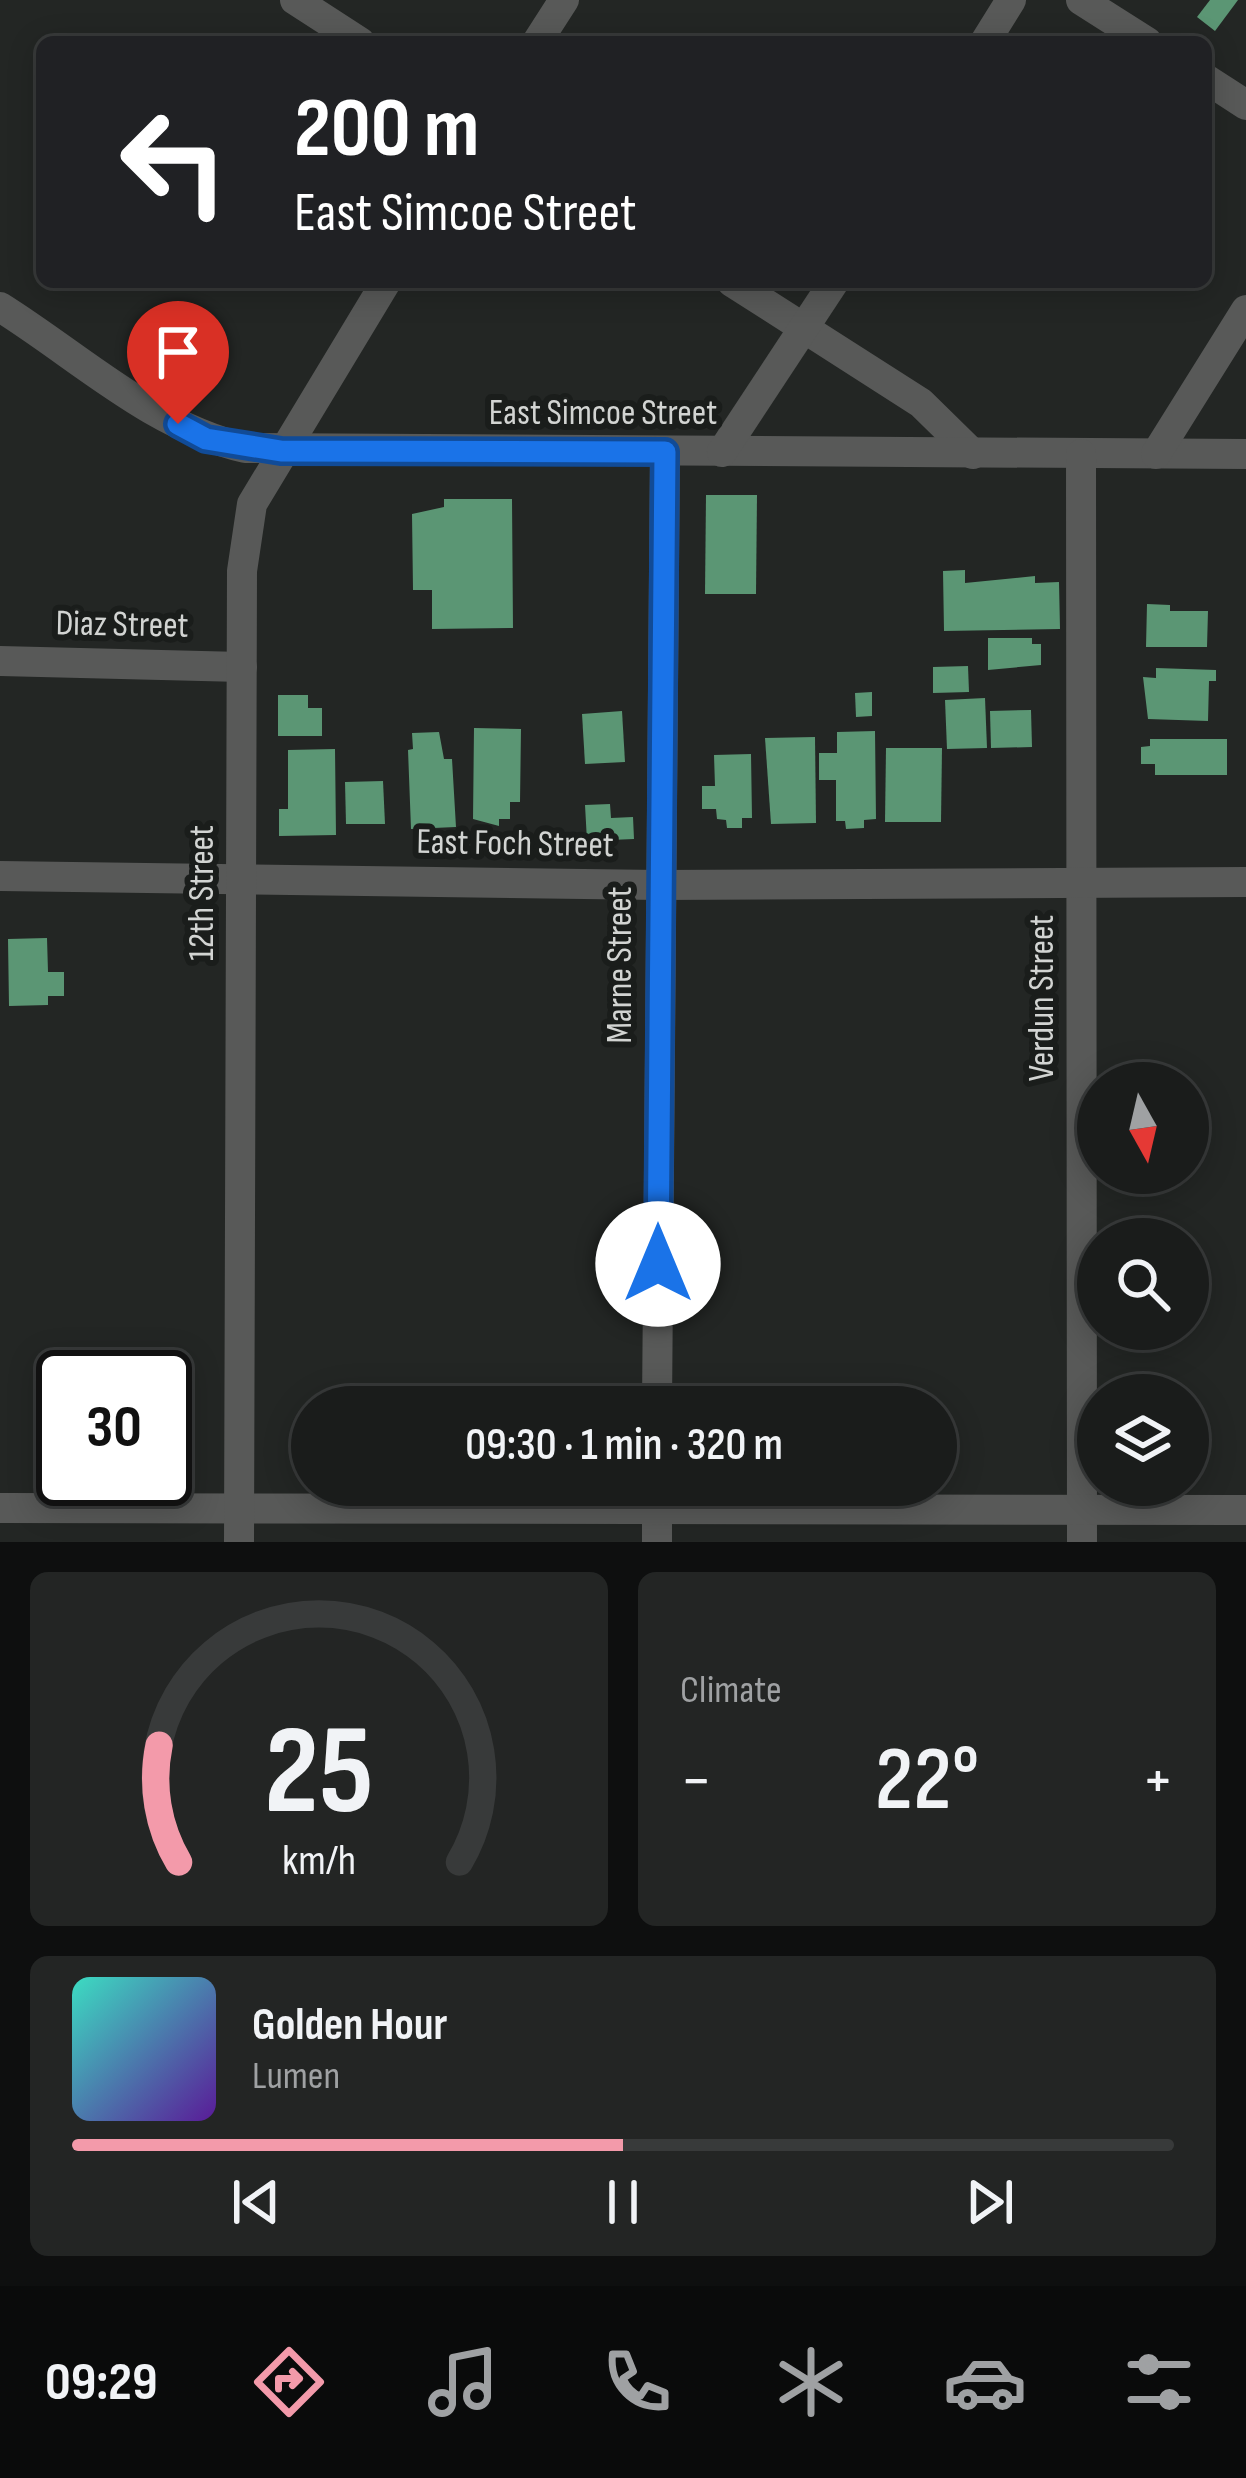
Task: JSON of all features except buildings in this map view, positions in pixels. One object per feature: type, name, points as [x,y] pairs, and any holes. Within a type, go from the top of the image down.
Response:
[{"type":"street","points":[[295,0],[351,36]]},
{"type":"street","points":[[541,36],[564,0]]},
{"type":"street","points":[[989,36],[1011,0]]},
{"type":"street","points":[[1081,0],[1138,36]]},
{"type":"street","points":[[1212,84],[1246,105]]},
{"type":"street","name":"12th Street","points":[[239,1542],[240,880],[247,523],[281,451],[382,288]]},
{"type":"street","points":[[741,288],[921,403],[973,454]]},
{"type":"street","points":[[722,452],[830,288]]},
{"type":"street","name":"East Simcoe Street","points":[[0,307],[187,430],[244,448],[1246,454]]},
{"type":"street","points":[[1156,454],[1246,310]]},
{"type":"street","name":"Marne Street","points":[[657,1386],[665,452]]},
{"type":"street","name":"Verdun Street","points":[[1081,454],[1082,1542]]},
{"type":"street","name":"Diaz Street","points":[[0,661],[242,667]]},
{"type":"street","name":"East Foch Street","points":[[0,876],[659,885],[1246,883]]},
{"type":"street","points":[[957,1505],[1246,1510]]},
{"type":"street","points":[[0,1508],[315,1506]]},
{"type":"street","points":[[657,1506],[657,1542]]},
{"type":"route","points":[[178,424],[206,439],[281,451],[665,452],[658,1264]]}]
